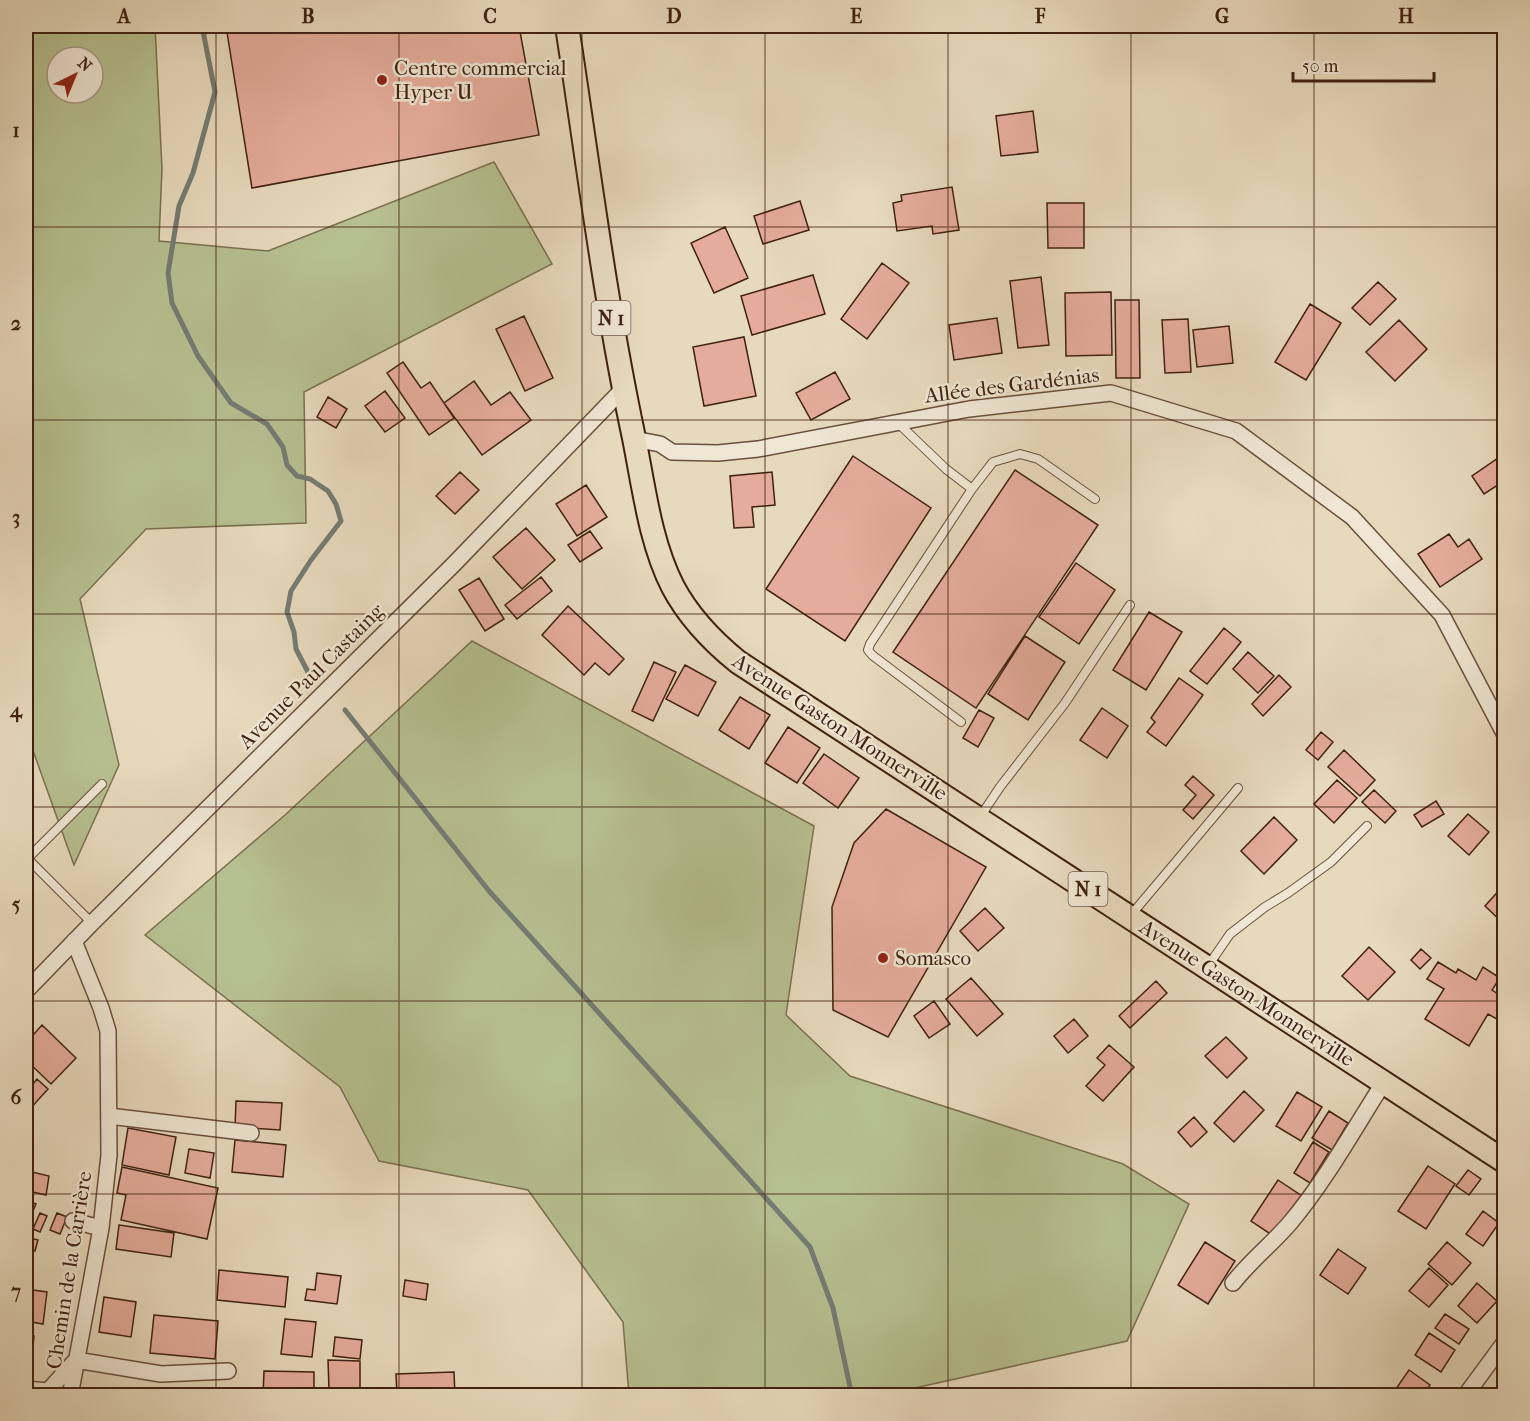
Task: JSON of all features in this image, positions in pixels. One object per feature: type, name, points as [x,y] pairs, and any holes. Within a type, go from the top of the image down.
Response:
[{"type":"main road","name":"Avenue Gaston Monnerville","points":[[567,26],[623,389],[654,536],[678,595],[699,626],[738,662],[1504,1161]]},
{"type":"street","name":"Avenue Paul Castaing","points":[[26,991],[454,564],[623,389]]},
{"type":"street","name":"Allée des Gardénias","points":[[634,439],[660,444],[672,452],[718,453],[787,444],[969,409],[1111,393],[1236,430],[1352,517],[1442,615],[1504,733]]},
{"type":"street","name":"Chemin de la Carrière","points":[[70,1395],[101,1228],[109,1155],[108,1031],[74,941]]},
{"type":"street","points":[[1233,1283],[1290,1224],[1384,1082]]},
{"type":"street","points":[[109,1116],[251,1134]]},
{"type":"street","points":[[73,1221],[101,1228]]},
{"type":"street","points":[[1465,1395],[1504,1343]]},
{"type":"street","points":[[26,1389],[48,1392],[76,1360],[161,1374],[228,1371]]},
{"type":"lane","points":[[898,422],[946,469],[972,489]]},
{"type":"lane","points":[[961,722],[872,655],[868,650],[870,644],[972,489],[993,462],[1020,454],[1038,459],[1095,498]]},
{"type":"lane","points":[[979,818],[1065,703],[1130,605]]},
{"type":"lane","points":[[92,923],[26,858],[102,784]]},
{"type":"lane","points":[[1130,917],[1238,788]]},
{"type":"lane","points":[[1208,967],[1230,934],[1265,907],[1324,868],[1367,826]]},
{"type":"green space","points":[[26,26],[155,26],[162,169],[159,241],[268,251],[494,162],[552,264],[304,392],[306,523],[146,529],[80,599],[119,765],[74,865],[26,731]]},
{"type":"green space","points":[[472,641],[814,826],[786,1015],[850,1076],[1123,1164],[1189,1204],[1127,1341],[883,1395],[629,1395],[623,1322],[528,1190],[379,1161],[340,1087],[145,935],[285,815]]},
{"type":"building","name":"Centre commercial Hyper U","points":[[226,26],[519,26],[539,135],[252,188]]},
{"type":"building","points":[[1033,111],[1038,152],[1001,156],[996,116]]},
{"type":"building","points":[[952,187],[959,230],[933,234],[932,226],[897,231],[893,203],[902,201],[901,195]]},
{"type":"building","points":[[800,201],[809,230],[763,244],[754,216]]},
{"type":"building","points":[[1047,203],[1084,203],[1084,248],[1048,248]]},
{"type":"building","points":[[725,227],[748,278],[714,293],[691,243]]},
{"type":"building","points":[[882,263],[909,283],[867,339],[841,319]]},
{"type":"building","points":[[813,275],[825,314],[752,335],[741,296]]},
{"type":"building","points":[[1041,277],[1049,345],[1018,348],[1010,281]]},
{"type":"building","points":[[1378,282],[1396,299],[1370,325],[1352,308]]},
{"type":"building","points":[[1111,292],[1112,355],[1066,356],[1065,293]]},
{"type":"building","points":[[1115,300],[1139,300],[1140,378],[1116,378]]},
{"type":"building","points":[[1310,304],[1341,323],[1306,380],[1275,362]]},
{"type":"building","points":[[524,316],[553,378],[525,391],[496,329]]},
{"type":"building","points":[[997,318],[1002,353],[954,360],[949,325]]},
{"type":"building","points":[[1188,319],[1191,372],[1165,373],[1162,320]]},
{"type":"building","points":[[1399,320],[1427,349],[1395,381],[1366,352]]},
{"type":"building","points":[[1229,326],[1233,363],[1197,367],[1193,330]]},
{"type":"building","points":[[744,337],[756,396],[704,406],[693,347]]},
{"type":"building","points":[[403,362],[421,388],[430,382],[454,418],[429,435],[387,373]]},
{"type":"building","points":[[835,372],[850,399],[811,420],[796,393]]},
{"type":"building","points":[[474,381],[491,405],[510,392],[531,420],[482,455],[444,403]]},
{"type":"building","points":[[385,391],[405,418],[385,432],[365,406]]},
{"type":"building","points":[[328,397],[347,409],[336,428],[317,417]]},
{"type":"building","points":[[1504,454],[1504,481],[1484,494],[1472,476]]},
{"type":"building","points":[[853,456],[931,508],[845,641],[766,589]]},
{"type":"building","points":[[1015,470],[1098,525],[976,708],[893,652]]},
{"type":"building","points":[[460,472],[479,490],[455,514],[436,496]]},
{"type":"building","points":[[772,472],[775,505],[752,507],[754,527],[734,528],[730,476]]},
{"type":"building","points":[[586,485],[607,517],[577,536],[556,504]]},
{"type":"building","points":[[526,528],[555,560],[522,589],[493,557]]},
{"type":"building","points":[[590,531],[602,548],[580,562],[568,545]]},
{"type":"building","points":[[1449,534],[1458,547],[1469,539],[1482,559],[1440,587],[1418,554]]},
{"type":"building","points":[[1076,563],[1115,590],[1079,644],[1039,617]]},
{"type":"building","points":[[541,577],[552,591],[517,619],[505,605]]},
{"type":"building","points":[[479,578],[504,619],[485,631],[459,590]]},
{"type":"building","points":[[568,606],[624,659],[609,675],[595,663],[584,675],[542,635]]},
{"type":"building","points":[[1149,612],[1182,632],[1146,690],[1113,670]]},
{"type":"building","points":[[1224,628],[1241,642],[1207,684],[1190,671]]},
{"type":"building","points":[[1025,636],[1065,662],[1028,720],[988,694]]},
{"type":"building","points":[[1248,652],[1274,676],[1258,693],[1233,669]]},
{"type":"building","points":[[654,662],[676,672],[653,721],[632,711]]},
{"type":"building","points":[[685,665],[716,682],[698,716],[666,699]]},
{"type":"building","points":[[1279,675],[1291,687],[1263,716],[1252,704]]},
{"type":"building","points":[[1179,678],[1203,695],[1166,746],[1147,732],[1155,722],[1151,718]]},
{"type":"building","points":[[740,697],[770,715],[749,749],[719,730]]},
{"type":"building","points":[[1102,708],[1128,726],[1107,758],[1080,740]]},
{"type":"building","points":[[979,710],[994,718],[978,747],[963,738]]},
{"type":"building","points":[[788,727],[820,748],[797,783],[765,763]]},
{"type":"building","points":[[1321,732],[1333,742],[1318,760],[1306,750]]},
{"type":"building","points":[[1344,750],[1375,780],[1360,796],[1328,767]]},
{"type":"building","points":[[824,754],[859,778],[838,808],[803,783]]},
{"type":"building","points":[[1193,776],[1214,795],[1193,819],[1183,810],[1196,795],[1185,785]]},
{"type":"building","points":[[1337,780],[1357,798],[1334,823],[1314,804]]},
{"type":"building","points":[[1374,790],[1396,811],[1385,823],[1362,802]]},
{"type":"building","points":[[1436,801],[1444,814],[1422,827],[1414,815]]},
{"type":"building","name":"Somasco","points":[[886,809],[986,867],[888,1037],[833,1010],[832,907],[854,843]]},
{"type":"building","points":[[1468,814],[1489,832],[1469,855],[1448,836]]},
{"type":"building","points":[[1274,817],[1297,840],[1264,874],[1241,851]]},
{"type":"building","points":[[1504,885],[1504,924],[1485,906]]},
{"type":"building","points":[[985,908],[1004,928],[978,951],[960,931]]},
{"type":"building","points":[[1369,947],[1395,972],[1368,1000],[1342,976]]},
{"type":"building","points":[[1421,949],[1431,958],[1420,969],[1411,960]]},
{"type":"building","points":[[1438,962],[1456,973],[1458,969],[1476,980],[1483,967],[1500,978],[1492,990],[1504,998],[1504,1023],[1488,1014],[1469,1046],[1425,1019],[1444,989],[1427,979]]},
{"type":"building","points":[[971,978],[1003,1014],[977,1036],[946,999]]},
{"type":"building","points":[[1156,981],[1167,993],[1130,1028],[1119,1016]]},
{"type":"building","points":[[934,1001],[950,1024],[929,1038],[914,1016]]},
{"type":"building","points":[[1074,1019],[1088,1036],[1068,1053],[1054,1036]]},
{"type":"building","points":[[42,1025],[76,1058],[51,1084],[26,1060],[26,1043]]},
{"type":"building","points":[[1226,1037],[1247,1058],[1227,1078],[1205,1056]]},
{"type":"building","points":[[1109,1045],[1134,1067],[1103,1101],[1086,1086],[1105,1065],[1097,1058]]},
{"type":"building","points":[[37,1079],[48,1089],[29,1110],[26,1107],[26,1092]]},
{"type":"building","points":[[1244,1091],[1264,1110],[1234,1142],[1214,1123]]},
{"type":"building","points":[[1297,1092],[1322,1107],[1301,1141],[1276,1126]]},
{"type":"building","points":[[236,1101],[282,1103],[280,1130],[235,1127]]},
{"type":"building","points":[[1329,1111],[1348,1123],[1332,1150],[1312,1138]]},
{"type":"building","points":[[1194,1117],[1207,1132],[1191,1147],[1178,1132]]},
{"type":"building","points":[[128,1128],[176,1137],[169,1175],[122,1165]]},
{"type":"building","points":[[235,1140],[286,1145],[283,1177],[232,1172]]},
{"type":"building","points":[[1313,1142],[1329,1152],[1310,1183],[1294,1173]]},
{"type":"building","points":[[189,1149],[214,1153],[210,1178],[185,1173]]},
{"type":"building","points":[[1428,1166],[1455,1184],[1426,1229],[1398,1211]]},
{"type":"building","points":[[122,1167],[218,1188],[207,1239],[121,1220],[126,1195],[117,1193]]},
{"type":"building","points":[[1468,1170],[1481,1179],[1469,1195],[1456,1186]]},
{"type":"building","points":[[32,1172],[49,1176],[46,1195],[28,1191]]},
{"type":"building","points":[[1278,1180],[1302,1196],[1275,1237],[1251,1221]]},
{"type":"building","points":[[26,1200],[36,1204],[26,1227]]},
{"type":"building","points":[[1483,1211],[1499,1223],[1483,1246],[1466,1234]]},
{"type":"building","points":[[40,1213],[47,1216],[40,1232],[33,1229]]},
{"type":"building","points":[[57,1213],[67,1217],[60,1234],[50,1230]]},
{"type":"building","points":[[119,1225],[174,1233],[171,1257],[116,1249]]},
{"type":"building","points":[[26,1237],[38,1240],[35,1251],[26,1248]]},
{"type":"building","points":[[1205,1242],[1235,1261],[1208,1304],[1178,1285]]},
{"type":"building","points":[[1447,1242],[1471,1263],[1452,1285],[1428,1264]]},
{"type":"building","points":[[1338,1249],[1366,1268],[1348,1294],[1320,1275]]},
{"type":"building","points":[[1429,1268],[1448,1285],[1429,1307],[1409,1291]]},
{"type":"building","points":[[219,1270],[288,1277],[285,1307],[217,1300]]},
{"type":"building","points":[[317,1273],[341,1276],[337,1304],[305,1300],[307,1289],[315,1290]]},
{"type":"building","points":[[405,1280],[428,1284],[426,1300],[403,1296]]},
{"type":"building","points":[[1477,1283],[1497,1301],[1477,1323],[1458,1306]]},
{"type":"building","points":[[26,1289],[47,1292],[43,1324],[26,1321]]},
{"type":"building","points":[[104,1297],[136,1302],[131,1337],[99,1332]]},
{"type":"building","points":[[1445,1314],[1469,1329],[1459,1344],[1435,1328]]},
{"type":"building","points":[[154,1315],[218,1321],[215,1359],[150,1353]]},
{"type":"building","points":[[285,1319],[316,1322],[312,1357],[281,1354]]},
{"type":"building","points":[[1429,1333],[1455,1350],[1441,1372],[1415,1355]]},
{"type":"building","points":[[26,1336],[34,1336],[30,1379],[26,1378]]},
{"type":"building","points":[[335,1337],[362,1340],[360,1359],[333,1356]]},
{"type":"building","points":[[328,1360],[360,1361],[360,1390],[329,1390]]},
{"type":"building","points":[[1409,1370],[1430,1385],[1422,1396],[1391,1396]]},
{"type":"building","points":[[264,1371],[314,1372],[314,1396],[263,1396]]},
{"type":"building","points":[[454,1372],[455,1396],[397,1396],[396,1374]]},
{"type":"waterway","points":[[202,26],[215,92],[193,173],[179,206],[168,273],[172,303],[198,356],[231,403],[267,424],[283,447],[287,465],[297,476],[310,479],[328,491],[336,504],[341,521],[291,591],[287,612],[294,632],[296,649],[309,674]]},
{"type":"waterway","points":[[345,710],[489,891],[810,1247],[833,1308],[852,1396]]},
{"type":"place","name":"Centre commercial Hyper U","points":[[382,80]]},
{"type":"place","name":"Somasco","points":[[883,958]]}]
